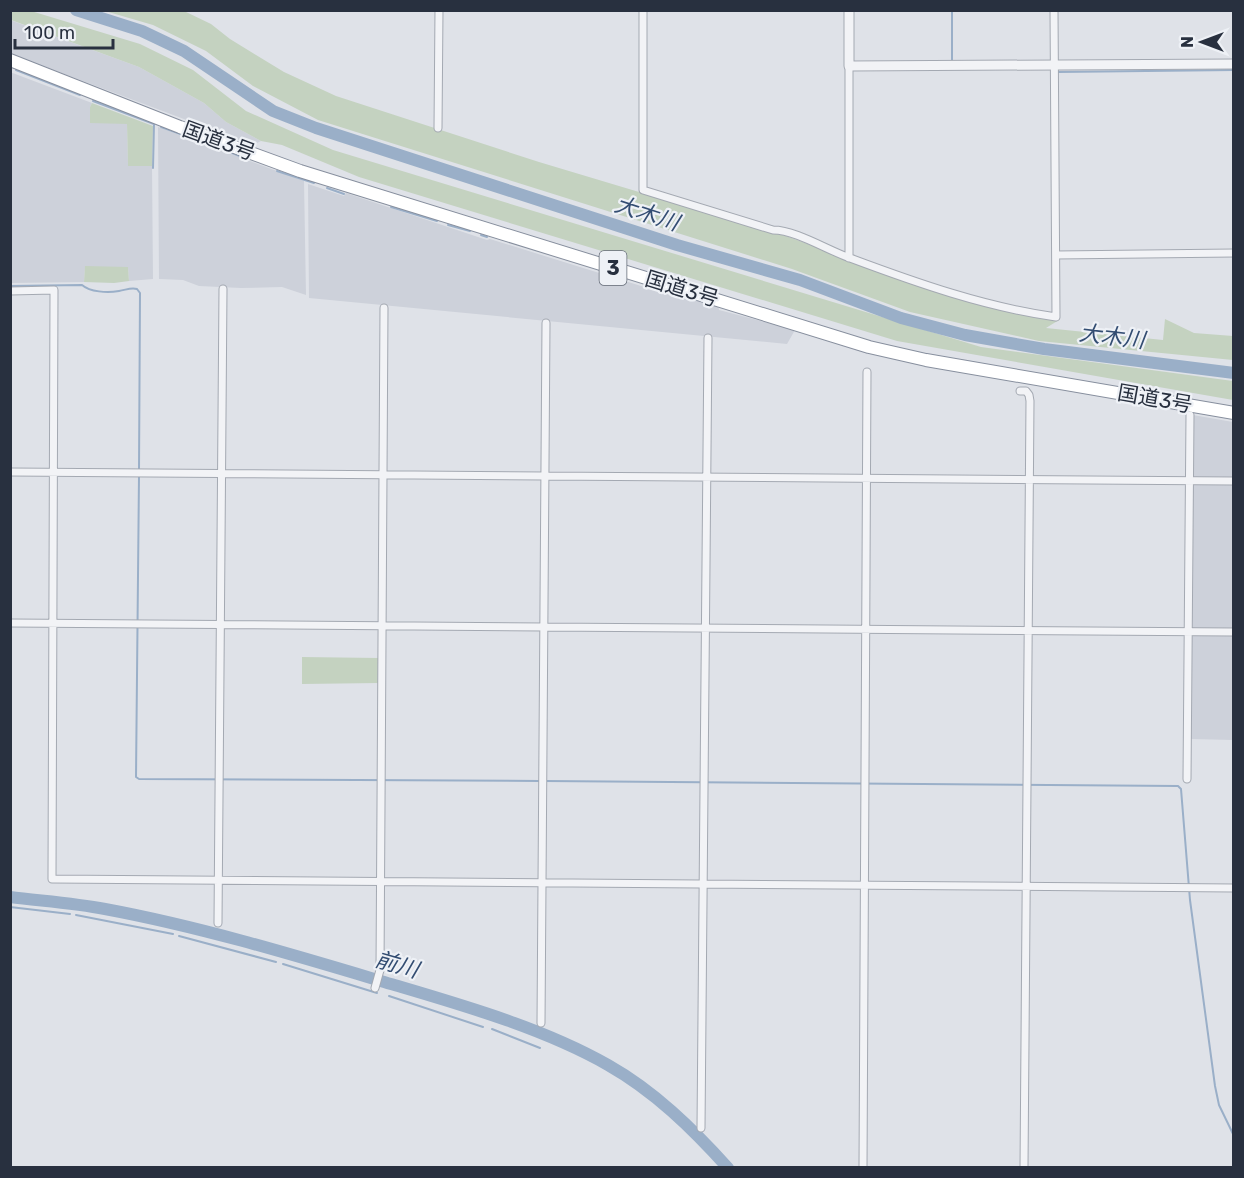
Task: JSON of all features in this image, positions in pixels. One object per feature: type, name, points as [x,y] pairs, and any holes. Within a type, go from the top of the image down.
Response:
[{"type":"highway","name":"国道3号","points":[[10,60],[180,127],[300,171],[868,347],[926,360],[1233,413]]},
{"type":"street","points":[[438,128],[439,10]]},
{"type":"street","points":[[643,10],[644,190],[773,231],[798,236],[849,258],[955,295],[1017,312],[1056,317],[1054,10]]},
{"type":"street","points":[[849,10],[849,258]]},
{"type":"street","points":[[849,66],[1233,64]]},
{"type":"street","points":[[1056,255],[1233,253]]},
{"type":"street","points":[[218,923],[223,289]]},
{"type":"street","points":[[10,291],[54,291],[52,879],[1233,888]]},
{"type":"street","points":[[375,988],[380,970],[384,308]]},
{"type":"street","points":[[541,1023],[546,322]]},
{"type":"street","points":[[701,1128],[708,338]]},
{"type":"street","points":[[863,1167],[867,372]]},
{"type":"street","points":[[1020,391],[1026,391],[1030,401],[1023,1167]]},
{"type":"street","points":[[1187,779],[1190,415]]},
{"type":"street","points":[[10,472],[1233,481]]},
{"type":"street","points":[[10,623],[1233,632]]},
{"type":"shaded area","points":[[10,20],[139,67],[204,103],[226,122],[261,141],[253,145],[11,54]]},
{"type":"shaded area","points":[[10,72],[92,103],[90,123],[127,123],[128,166],[152,166],[153,279],[129,281],[128,267],[85,267],[84,282],[11,283]]},
{"type":"shaded area","points":[[158,127],[304,181],[306,295],[282,287],[199,286],[183,280],[159,279]]},
{"type":"shaded area","points":[[308,184],[344,196],[346,193],[487,240],[490,239],[670,295],[674,291],[718,305],[719,310],[795,330],[787,344],[309,298]]},
{"type":"shaded area","points":[[1193,415],[1233,422],[1233,477],[1192,477]]},
{"type":"shaded area","points":[[1192,483],[1233,484],[1233,630],[1191,629]]},
{"type":"shaded area","points":[[1191,635],[1233,635],[1233,740],[1190,739]]},
{"type":"green space","points":[[10,11],[31,11],[140,44],[193,70],[246,111],[333,150],[981,347],[1233,381],[1233,400],[897,341],[359,177],[282,145],[261,141],[226,122],[204,103],[139,67],[11,20]]},
{"type":"green space","points":[[105,11],[184,11],[211,24],[230,39],[284,72],[336,96],[539,162],[786,236],[957,299],[1015,313],[1059,320],[1046,328],[1163,340],[1165,319],[1194,333],[1233,336],[1233,360],[1039,341],[910,312],[792,269],[318,120],[253,86],[206,51],[153,25]]},
{"type":"green space","points":[[92,103],[153,126],[152,166],[128,166],[127,124],[90,123]]},
{"type":"green space","points":[[85,266],[128,267],[129,281],[84,282]]},
{"type":"green space","points":[[302,657],[379,658],[379,683],[302,684]]},
{"type":"waterway","name":"大木川","points":[[76,10],[142,31],[184,51],[273,111],[316,128],[677,245],[800,280],[901,318],[965,335],[1044,349],[1234,373]]},
{"type":"waterway","points":[[952,10],[952,63]]},
{"type":"waterway","points":[[16,70],[80,95]]},
{"type":"waterway","points":[[1058,72],[1234,70]]},
{"type":"waterway","points":[[93,101],[154,124],[153,168]]},
{"type":"waterway","points":[[161,127],[219,148]]},
{"type":"waterway","points":[[232,153],[247,159]]},
{"type":"waterway","points":[[277,171],[314,183]]},
{"type":"waterway","points":[[327,188],[344,194]]},
{"type":"waterway","points":[[391,207],[437,221]]},
{"type":"waterway","points":[[448,225],[470,231]]},
{"type":"waterway","points":[[481,235],[487,237]]},
{"type":"waterway","points":[[10,286],[82,285],[89,289],[114,292],[133,288],[140,293],[139,470]]},
{"type":"waterway","points":[[139,476],[136,777],[139,779],[540,781]]},
{"type":"waterway","points":[[545,781],[1178,786],[1181,789],[1190,900],[1215,1086],[1219,1105],[1234,1136]]},
{"type":"waterway","name":"前川","points":[[10,897],[105,909],[213,933],[502,1018],[583,1052],[625,1075],[657,1098],[728,1168]]},
{"type":"waterway","points":[[10,907],[70,914]]},
{"type":"waterway","points":[[76,915],[173,934]]},
{"type":"waterway","points":[[179,936],[276,962]]},
{"type":"waterway","points":[[283,964],[377,993]]},
{"type":"waterway","points":[[389,996],[483,1027]]},
{"type":"waterway","points":[[492,1029],[540,1048]]}]
